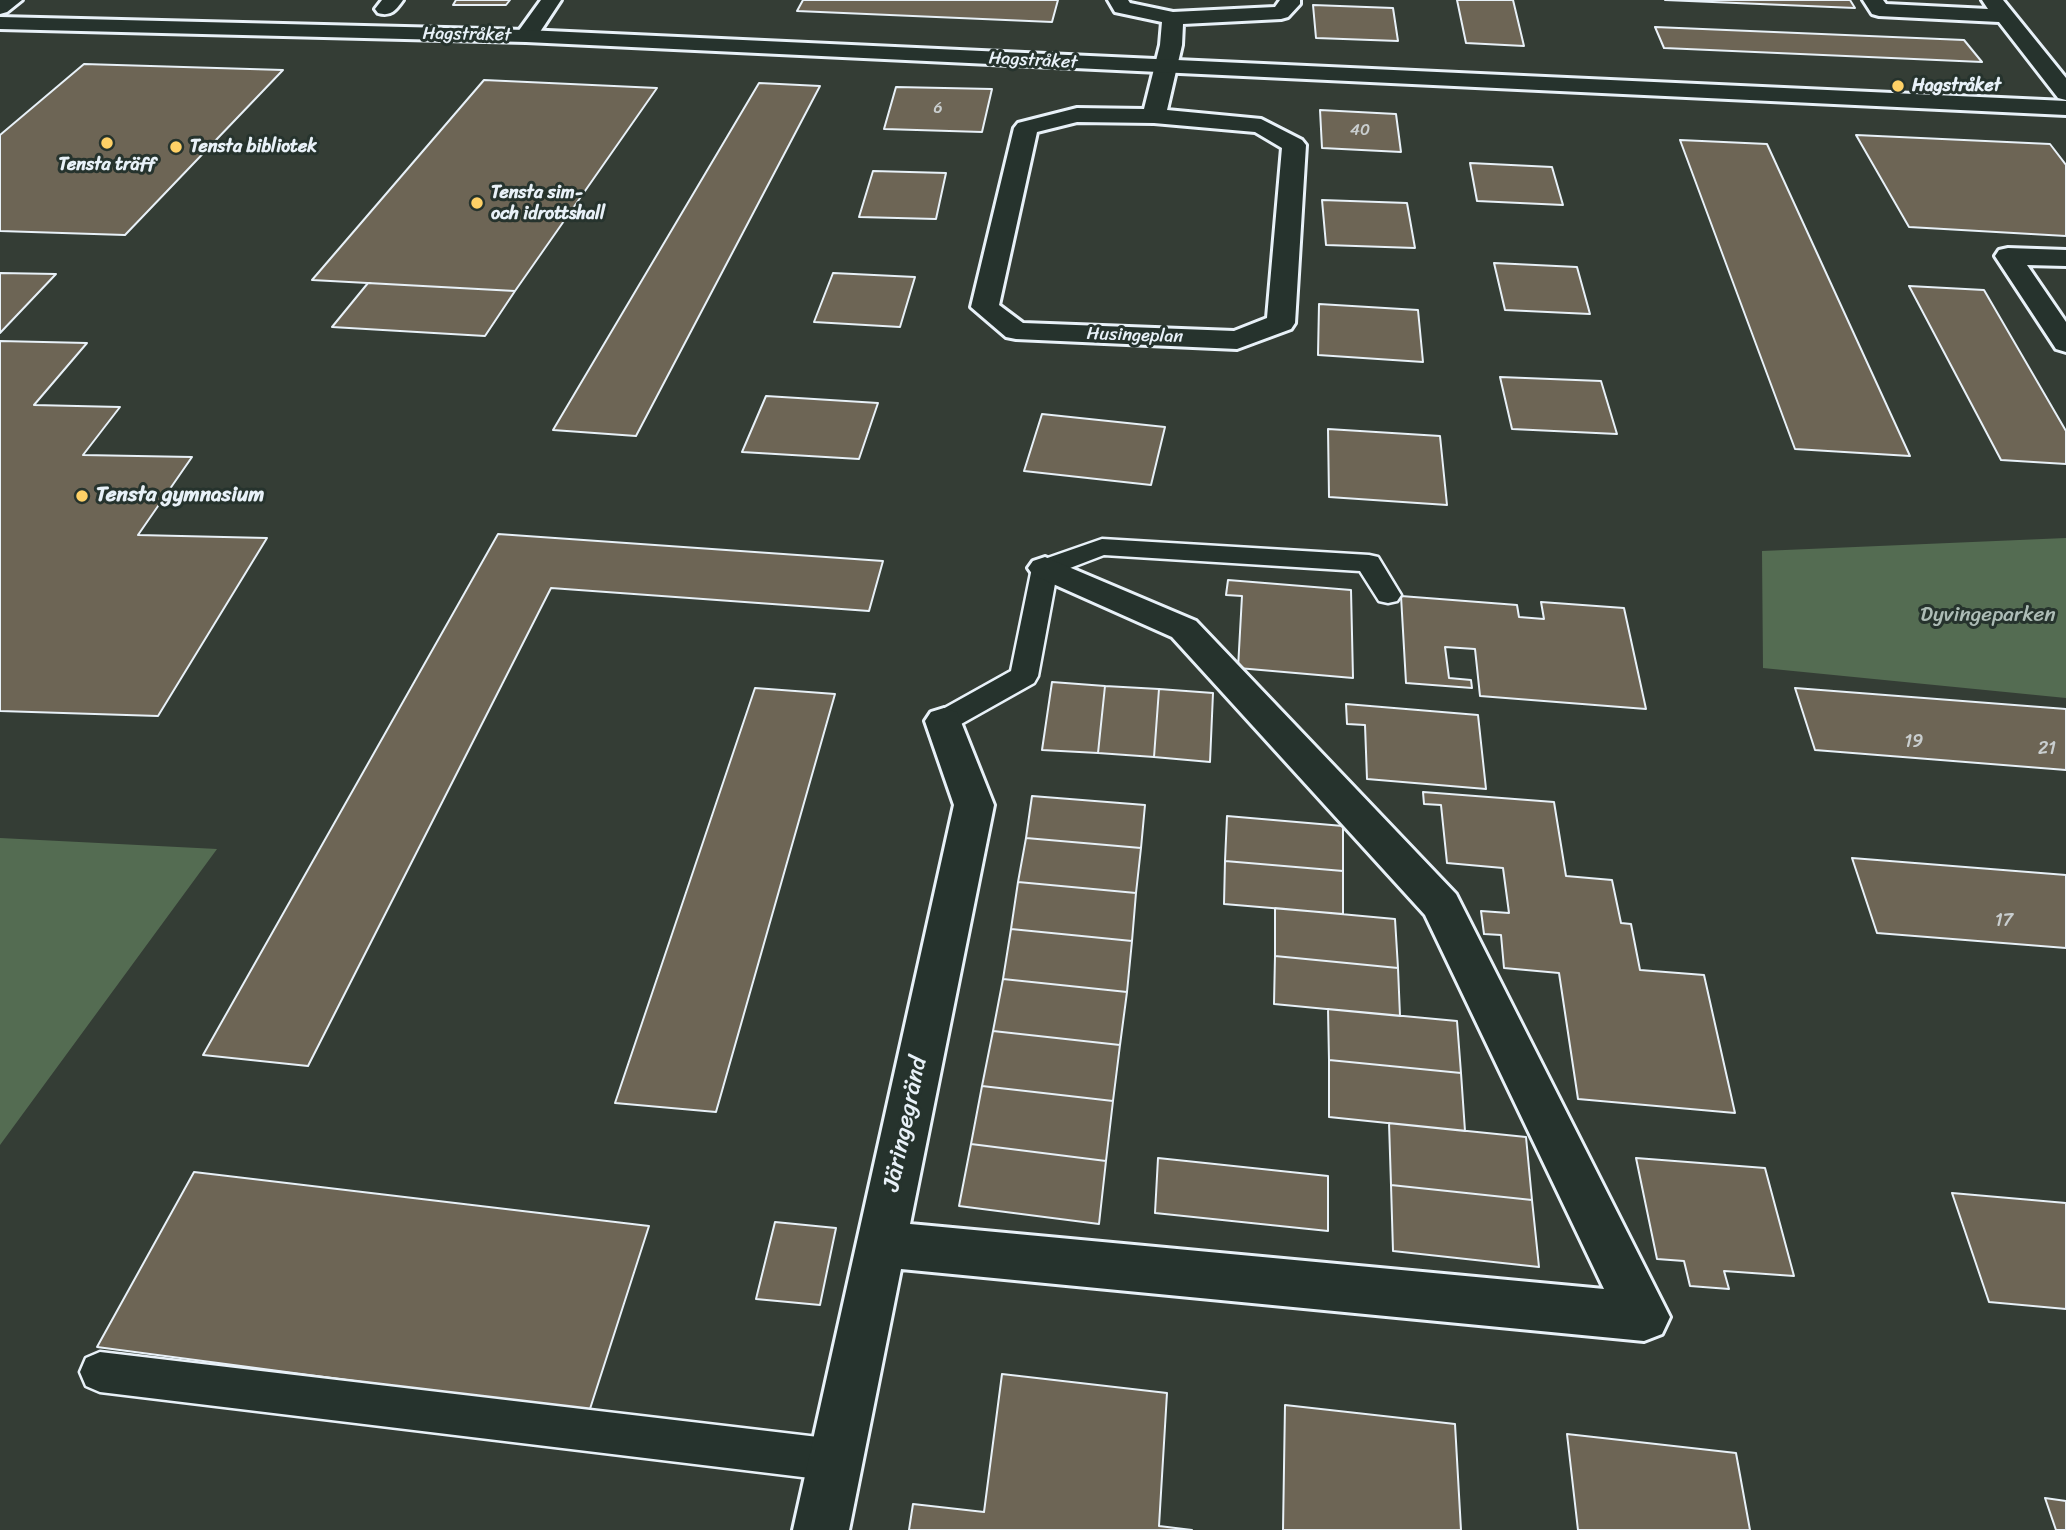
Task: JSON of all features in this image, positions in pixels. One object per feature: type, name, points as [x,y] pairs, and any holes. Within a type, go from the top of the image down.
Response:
[{"type":"street","points":[[0,8],[12,0]]},
{"type":"street","points":[[526,36],[551,0]]},
{"type":"street","points":[[1118,0],[1122,8],[1173,18],[1281,13],[1290,4],[1290,0]]},
{"type":"street","points":[[1873,0],[1879,10],[1998,8],[2066,93]]},
{"type":"street","points":[[1154,116],[1173,18]]},
{"type":"street","name":"Hagstråket","points":[[0,23],[526,36],[2066,108]]},
{"type":"street","name":"Husingeplan","points":[[1077,115],[1154,116],[1261,126],[1293,145],[1281,323],[1237,340],[1016,331],[985,307],[1026,128],[1077,115]]},
{"type":"street","points":[[2066,258],[2008,256],[2066,343]]},
{"type":"street","points":[[880,1244],[1644,1317],[1441,905],[1184,629],[1045,568]]},
{"type":"street","name":"Järingegränd","points":[[821,1530],[974,805],[944,721]]},
{"type":"lane","points":[[944,721],[1024,676],[1045,568],[1102,547],[1369,563],[1388,594]]},
{"type":"lane","points":[[100,1373],[835,1460]]},
{"type":"green space","name":"Dyvingeparken","points":[[2066,538],[2066,698],[1763,668],[1762,551]]},
{"type":"green space","points":[[0,838],[217,849],[0,1145]]},
{"type":"building","points":[[456,0],[510,0],[506,5],[453,5]]},
{"type":"building","points":[[803,0],[1058,0],[1052,22],[797,11]]},
{"type":"building","points":[[1457,0],[1513,0],[1524,46],[1466,43]]},
{"type":"building","points":[[1665,0],[1850,0],[1855,8]]},
{"type":"building","points":[[1313,5],[1393,8],[1398,41],[1316,38]]},
{"type":"building","points":[[1655,27],[1964,40],[1982,62],[1664,48]]},
{"type":"building","name":"Tensta träff","points":[[84,64],[283,70],[125,235],[0,231],[0,135]]},
{"type":"building","name":"Tensta sim- och idrottshall","points":[[484,80],[657,88],[515,291],[312,280]]},
{"type":"building","points":[[759,83],[820,86],[636,436],[553,430]]},
{"type":"building","points":[[896,87],[992,89],[982,132],[884,129]]},
{"type":"building","points":[[1320,110],[1396,114],[1401,152],[1322,148]]},
{"type":"building","points":[[1856,135],[2050,144],[2066,165],[2066,236],[1909,227]]},
{"type":"building","points":[[1680,140],[1767,144],[1910,456],[1795,449]]},
{"type":"building","points":[[1470,163],[1552,167],[1563,205],[1477,201]]},
{"type":"building","points":[[873,171],[946,173],[936,219],[859,217]]},
{"type":"building","points":[[1322,200],[1407,203],[1415,248],[1326,245]]},
{"type":"building","points":[[1494,263],[1577,267],[1590,314],[1505,310]]},
{"type":"building","points":[[0,273],[56,274],[0,333]]},
{"type":"building","points":[[833,273],[915,277],[900,327],[814,322]]},
{"type":"building","points":[[368,283],[515,291],[485,336],[332,327]]},
{"type":"building","points":[[1909,286],[1984,290],[2066,431],[2066,464],[2001,460]]},
{"type":"building","points":[[1319,304],[1418,310],[1423,362],[1318,355]]},
{"type":"building","name":"Tensta gymnasium","points":[[0,341],[87,343],[34,405],[120,407],[83,455],[192,457],[138,535],[267,538],[158,716],[0,711]]},
{"type":"building","points":[[1500,377],[1601,381],[1617,434],[1512,429]]},
{"type":"building","points":[[766,396],[878,403],[859,459],[742,452]]},
{"type":"building","points":[[1042,414],[1165,427],[1151,485],[1024,471]]},
{"type":"building","points":[[1328,429],[1440,436],[1447,505],[1329,497]]},
{"type":"building","points":[[498,534],[883,561],[869,611],[551,588],[308,1066],[203,1055]]},
{"type":"building","points":[[1228,580],[1351,590],[1353,678],[1238,668],[1242,596],[1226,595]]},
{"type":"building","points":[[1401,596],[1517,605],[1519,617],[1544,619],[1541,602],[1624,608],[1646,709],[1480,696],[1475,649],[1445,647],[1449,678],[1471,680],[1472,688],[1406,683]]},
{"type":"building","points":[[1052,682],[1105,686],[1098,753],[1042,750]]},
{"type":"building","points":[[1105,686],[1159,689],[1154,757],[1098,753]]},
{"type":"building","points":[[755,688],[835,694],[716,1112],[615,1103]]},
{"type":"building","points":[[1795,688],[2066,709],[2066,770],[1815,750]]},
{"type":"building","points":[[1159,689],[1213,693],[1210,762],[1154,757]]},
{"type":"building","points":[[1346,704],[1478,715],[1486,789],[1367,779],[1365,725],[1347,724]]},
{"type":"building","points":[[1423,792],[1554,802],[1566,876],[1612,880],[1621,923],[1631,924],[1640,970],[1704,975],[1735,1113],[1578,1099],[1559,973],[1504,968],[1501,935],[1484,934],[1481,911],[1509,913],[1503,868],[1447,863],[1441,805],[1424,804]]},
{"type":"building","points":[[1032,796],[1145,805],[1141,848],[1026,838]]},
{"type":"building","points":[[1227,816],[1343,826],[1343,871],[1225,861]]},
{"type":"building","points":[[1026,838],[1141,848],[1136,893],[1018,882]]},
{"type":"building","points":[[1852,858],[2066,875],[2066,948],[1877,933]]},
{"type":"building","points":[[1225,861],[1343,871],[1343,914],[1224,904]]},
{"type":"building","points":[[1018,882],[1136,893],[1132,941],[1011,929]]},
{"type":"building","points":[[1275,908],[1395,919],[1398,968],[1275,956]]},
{"type":"building","points":[[1011,929],[1132,941],[1127,992],[1003,979]]},
{"type":"building","points":[[1275,956],[1398,968],[1400,1016],[1274,1004]]},
{"type":"building","points":[[1003,979],[1127,992],[1120,1045],[993,1031]]},
{"type":"building","points":[[1328,1009],[1457,1021],[1461,1073],[1329,1060]]},
{"type":"building","points":[[993,1031],[1120,1045],[1113,1101],[982,1086]]},
{"type":"building","points":[[1329,1060],[1461,1073],[1465,1131],[1329,1117]]},
{"type":"building","points":[[982,1086],[1113,1101],[1106,1161],[971,1144]]},
{"type":"building","points":[[1389,1123],[1526,1137],[1532,1200],[1391,1185]]},
{"type":"building","points":[[971,1144],[1106,1161],[1099,1224],[959,1206]]},
{"type":"building","points":[[1158,1158],[1328,1176],[1328,1231],[1155,1213]]},
{"type":"building","points":[[1636,1158],[1765,1168],[1794,1276],[1724,1271],[1729,1289],[1690,1286],[1684,1261],[1657,1259]]},
{"type":"building","points":[[194,1172],[649,1226],[589,1412],[97,1347]]},
{"type":"building","points":[[1391,1185],[1532,1200],[1539,1267],[1393,1251]]},
{"type":"building","points":[[1952,1193],[2066,1203],[2066,1309],[1989,1302]]},
{"type":"building","points":[[775,1222],[836,1228],[820,1305],[756,1299]]},
{"type":"building","points":[[1002,1374],[1167,1393],[1159,1526],[1192,1530],[909,1530],[913,1504],[984,1512]]},
{"type":"building","points":[[1285,1405],[1455,1424],[1461,1530],[1283,1530]]},
{"type":"building","points":[[1567,1434],[1736,1453],[1750,1530],[1578,1530]]},
{"type":"building","points":[[2045,1498],[2066,1501],[2066,1530],[2056,1530]]},
{"type":"place","name":"Hagstråket","points":[[1898,86]]},
{"type":"place","name":"Tensta träff","points":[[107,143]]},
{"type":"place","name":"Tensta bibliotek","points":[[176,147]]},
{"type":"place","name":"Tensta sim- och idrottshall","points":[[477,203]]},
{"type":"place","name":"Tensta gymnasium","points":[[82,496]]}]
